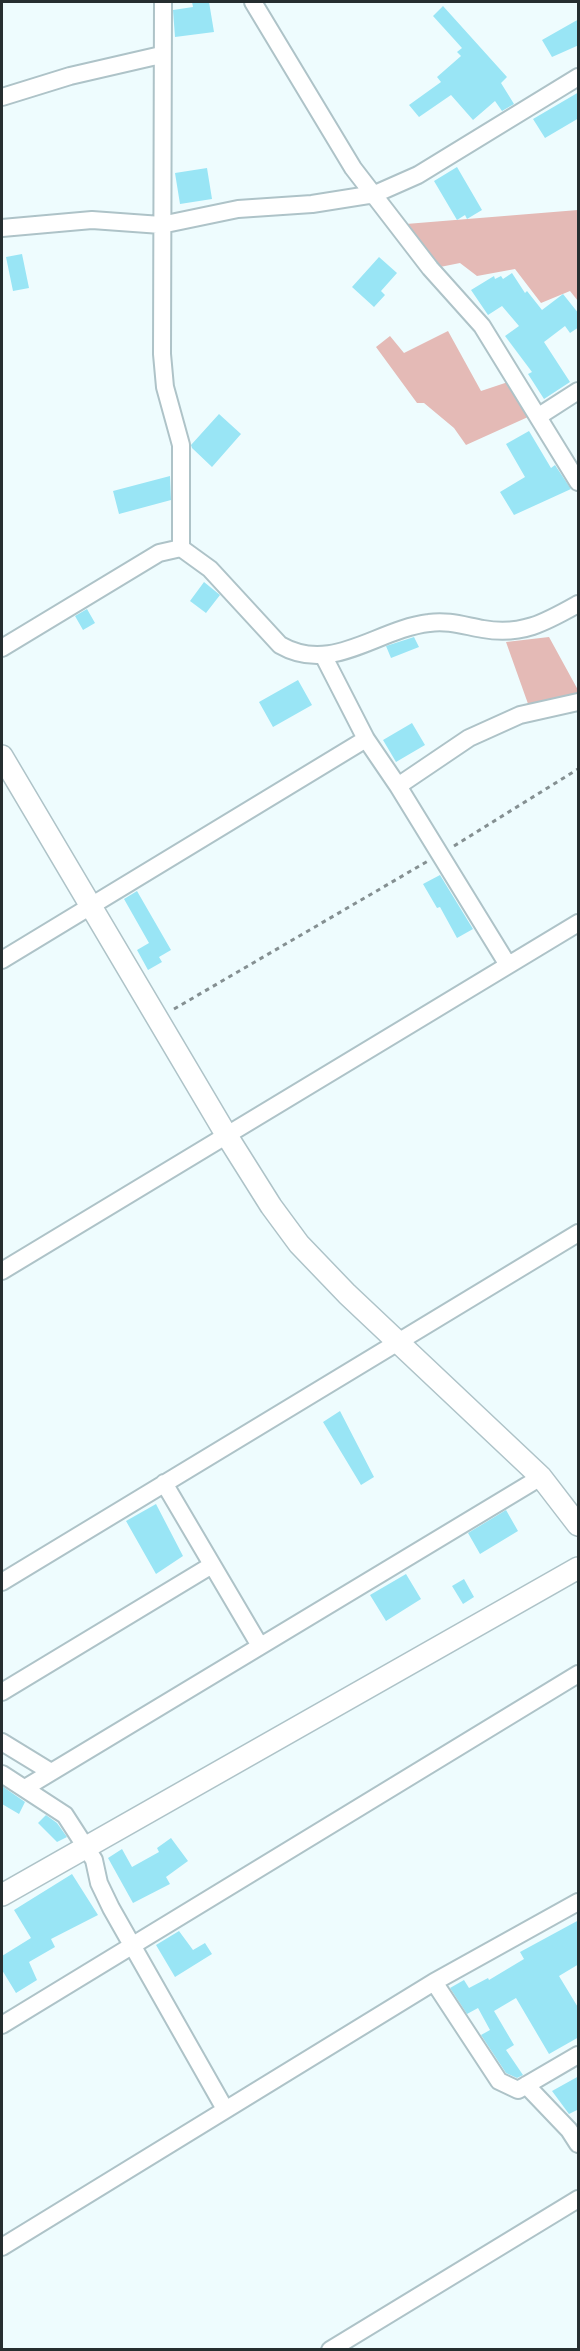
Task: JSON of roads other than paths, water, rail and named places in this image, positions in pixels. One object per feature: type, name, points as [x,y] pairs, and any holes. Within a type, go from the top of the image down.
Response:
[{"type":"street","points":[[164,2],[161,55],[162,354],[165,387],[181,445],[181,548]]},
{"type":"street","points":[[253,2],[353,168],[424,261],[482,326],[579,482]]},
{"type":"street","points":[[2,97],[70,75],[161,55]]},
{"type":"street","points":[[2,228],[92,220],[161,225],[238,209],[312,204],[375,194],[418,175],[579,77]]},
{"type":"street","points":[[539,416],[579,391]]},
{"type":"street","points":[[2,648],[159,553],[181,548],[210,569],[280,645],[295,654],[324,657],[427,623],[458,624],[485,630],[537,627],[579,604]]},
{"type":"street","points":[[324,657],[366,739],[398,786],[508,965]]},
{"type":"street","points":[[398,786],[469,738],[520,715],[579,702]]},
{"type":"street","points":[[2,960],[366,739]]},
{"type":"street","points":[[2,756],[227,1136],[271,1206],[299,1244],[398,1342],[541,1477],[579,1526]]},
{"type":"street","points":[[2,1270],[579,923]]},
{"type":"street","points":[[2,1582],[579,1233]]},
{"type":"street","points":[[25,1788],[541,1477]]},
{"type":"street","points":[[164,1483],[261,1646]]},
{"type":"street","points":[[2,1692],[212,1565]]},
{"type":"street","points":[[2,1895],[579,1568]]},
{"type":"street","points":[[2,2025],[579,1674]]},
{"type":"street","points":[[2,1742],[51,1773]]},
{"type":"street","points":[[2,1774],[65,1815],[94,1860],[99,1883],[132,1946],[225,2109]]},
{"type":"street","points":[[2,2247],[434,1982],[579,1902]]},
{"type":"street","points":[[434,1982],[499,2081],[518,2090],[579,2055]]},
{"type":"street","points":[[526,2085],[569,2130],[579,2144]]},
{"type":"street","points":[[330,2349],[579,2199]]}]
